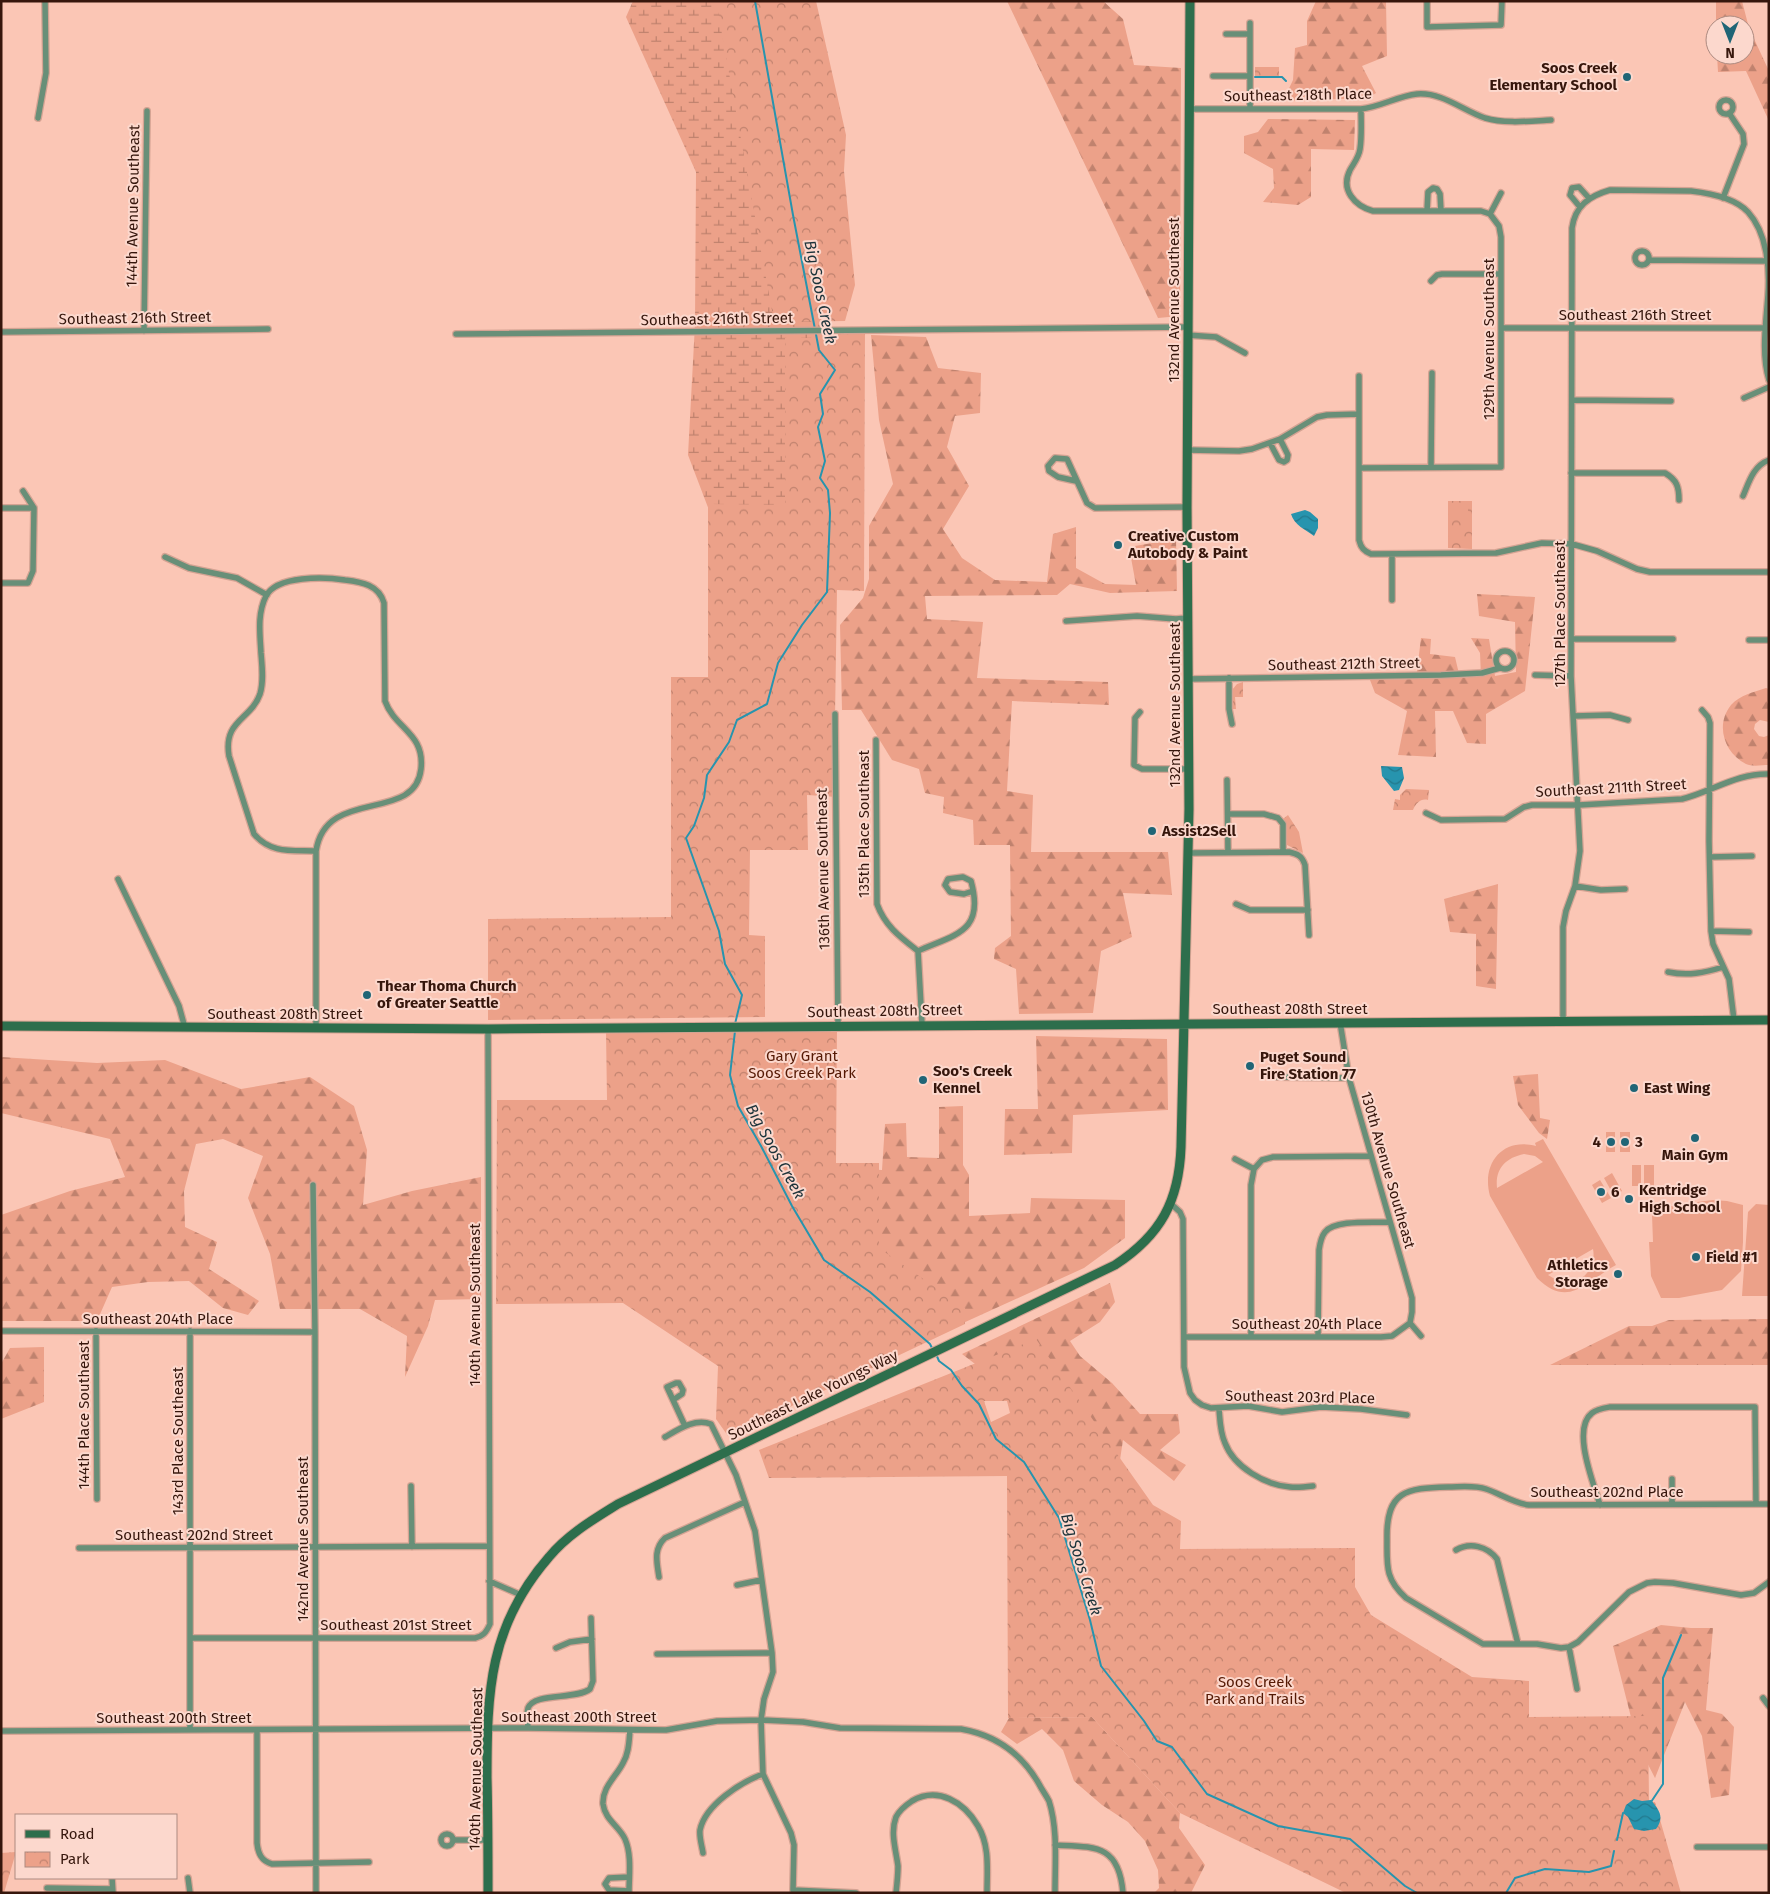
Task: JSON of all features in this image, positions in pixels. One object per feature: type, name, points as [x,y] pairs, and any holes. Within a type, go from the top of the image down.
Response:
[{"type":"main road","name":"132nd Avenue Southeast","points":[[1170,1203],[1178,1184],[1180,1170],[1188,853],[1187,450],[1190,1]]},
{"type":"main road","name":"Southeast 208th Street","points":[[1,1026],[488,1029],[922,1024],[1769,1020]]},
{"type":"main road","name":"Southeast Lake Youngs Way","points":[[498,1646],[521,1595],[550,1556],[577,1530],[618,1504],[1115,1265],[1144,1243],[1163,1217],[1170,1203]]},
{"type":"main road","name":"140th Avenue Southeast","points":[[488,1893],[487,1728],[491,1675],[498,1646]]},
{"type":"street","points":[[38,118],[46,73],[45,1]]},
{"type":"street","points":[[1427,1],[1427,27],[1502,25],[1502,1]]},
{"type":"street","points":[[1250,23],[1250,109]]},
{"type":"street","points":[[1226,34],[1250,34]]},
{"type":"street","points":[[1213,76],[1250,76]]},
{"type":"street","name":"Southeast 218th Place","points":[[1190,109],[1361,109],[1375,108],[1417,94],[1434,96],[1452,102],[1485,118],[1506,121],[1551,120]]},
{"type":"street","points":[[1361,109],[1360,150],[1358,158],[1349,172],[1347,189],[1350,197],[1364,208],[1373,211],[1481,211],[1490,214],[1501,193]]},
{"type":"street","name":"144th Avenue Southeast","points":[[144,331],[147,111]]},
{"type":"street","points":[[1729,113],[1743,134],[1744,144],[1723,198],[1736,203],[1747,211],[1761,233],[1767,261],[1768,294],[1765,357],[1769,380]]},
{"type":"street","points":[[1427,211],[1428,192],[1433,188],[1437,189],[1440,194],[1440,211]]},
{"type":"street","name":"127th Place Southeast","points":[[1563,1021],[1563,927],[1566,911],[1575,886],[1580,851],[1571,676],[1573,219],[1584,202],[1610,190],[1677,190],[1702,192],[1723,198]]},
{"type":"street","name":"129th Avenue Southeast","points":[[1431,467],[1501,466],[1501,237],[1499,226],[1490,214]]},
{"type":"street","points":[[1649,260],[1767,261]]},
{"type":"street","points":[[1431,281],[1436,275],[1442,274],[1501,274]]},
{"type":"street","name":"Southeast 216th Street","points":[[1502,328],[1767,328]]},
{"type":"street","name":"Southeast 216th Street","points":[[1,332],[268,329]]},
{"type":"street","name":"Southeast 216th Street","points":[[456,334],[817,330],[1188,331],[1216,337],[1245,352]]},
{"type":"street","points":[[1359,468],[1431,467],[1432,373]]},
{"type":"street","points":[[1359,376],[1358,540],[1364,551],[1371,554],[1496,553],[1542,543],[1572,544],[1597,551],[1637,569],[1650,572],[1769,572]]},
{"type":"street","points":[[1744,398],[1769,387]]},
{"type":"street","points":[[1572,400],[1670,401]]},
{"type":"street","points":[[1187,450],[1239,451],[1252,449],[1280,439],[1317,417],[1359,414]]},
{"type":"street","points":[[1270,442],[1279,460],[1284,462],[1287,460],[1288,455],[1280,439]]},
{"type":"street","points":[[1076,481],[1058,477],[1049,472],[1048,466],[1055,458],[1066,459],[1087,503],[1095,508],[1187,508]]},
{"type":"street","points":[[1743,496],[1754,470],[1769,460]]},
{"type":"street","points":[[1571,473],[1665,473],[1676,482],[1679,490],[1679,500]]},
{"type":"street","points":[[1,583],[28,583],[34,571],[34,508],[23,491]]},
{"type":"street","points":[[1,508],[34,508]]},
{"type":"street","points":[[1392,554],[1392,600]]},
{"type":"street","points":[[165,557],[189,568],[237,578],[267,595]]},
{"type":"street","points":[[316,851],[280,850],[261,842],[254,834],[229,756],[227,744],[233,728],[260,696],[263,682],[260,622],[267,595],[288,582],[332,578],[351,580],[373,586],[381,594],[384,603],[385,700],[395,719],[411,733],[419,744],[422,756],[421,771],[416,784],[410,792],[397,799],[349,812],[334,819],[320,833],[316,851],[316,1029]]},
{"type":"street","points":[[1066,621],[1137,616],[1188,618]]},
{"type":"street","points":[[1571,639],[1673,639]]},
{"type":"street","points":[[1749,640],[1769,640]]},
{"type":"street","name":"Southeast 212th Street","points":[[1188,679],[1441,675],[1482,672],[1500,668]]},
{"type":"street","points":[[1536,675],[1571,676]]},
{"type":"street","points":[[1229,678],[1229,709],[1232,724]]},
{"type":"street","points":[[1702,710],[1710,723],[1710,857],[1713,944],[1729,979],[1734,1020]]},
{"type":"street","points":[[1140,712],[1135,718],[1134,765],[1142,769],[1189,768]]},
{"type":"street","name":"136th Avenue Southeast","points":[[834,714],[838,1025]]},
{"type":"street","points":[[1574,716],[1610,715],[1628,720]]},
{"type":"street","name":"135th Place Southeast","points":[[876,740],[877,904],[880,914],[888,925],[896,934],[918,951]]},
{"type":"street","name":"Southeast 211th Street","points":[[1426,813],[1441,820],[1505,819],[1524,807],[1532,805],[1579,805],[1682,799],[1711,790],[1747,775],[1769,774]]},
{"type":"street","points":[[1227,780],[1228,852]]},
{"type":"street","points":[[1228,814],[1264,814],[1278,818],[1283,824],[1283,852]]},
{"type":"street","points":[[1188,853],[1283,852],[1301,856],[1305,865],[1309,935]]},
{"type":"street","points":[[1710,857],[1752,856]]},
{"type":"street","points":[[922,1024],[918,951],[968,927],[974,912],[973,891],[971,881],[967,878],[952,877],[946,882],[946,889],[952,894],[964,894],[973,891]]},
{"type":"street","points":[[118,879],[179,1006],[186,1028]]},
{"type":"street","points":[[1575,886],[1601,890],[1625,889]]},
{"type":"street","points":[[1236,904],[1250,910],[1308,910]]},
{"type":"street","points":[[1712,931],[1750,932]]},
{"type":"street","points":[[1668,972],[1692,975],[1723,967]]},
{"type":"street","name":"130th Avenue Southeast","points":[[1340,1022],[1348,1078],[1412,1298],[1410,1324]]},
{"type":"street","name":"140th Avenue Southeast","points":[[482,1637],[490,1624],[488,1029]]},
{"type":"street","points":[[1275,1077],[1348,1078]]},
{"type":"street","points":[[1251,1337],[1251,1185],[1254,1169],[1262,1160],[1273,1157],[1371,1156]]},
{"type":"street","points":[[1235,1159],[1254,1169]]},
{"type":"street","name":"142nd Avenue Southeast","points":[[313,1185],[316,1332],[316,1893]]},
{"type":"street","points":[[1170,1203],[1180,1212],[1183,1219],[1184,1337]]},
{"type":"street","points":[[1318,1336],[1318,1250],[1321,1238],[1326,1230],[1337,1224],[1390,1222]]},
{"type":"street","points":[[1410,1324],[1421,1336]]},
{"type":"street","name":"Southeast 204th Place","points":[[1184,1337],[1381,1337],[1392,1336],[1410,1324]]},
{"type":"street","name":"Southeast 204th Place","points":[[1,1331],[316,1332]]},
{"type":"street","name":"144th Place Southeast","points":[[96,1331],[97,1499]]},
{"type":"street","name":"143rd Place Southeast","points":[[190,1331],[190,1730]]},
{"type":"street","name":"Southeast 203rd Place","points":[[1184,1337],[1184,1367],[1187,1385],[1195,1400],[1202,1406],[1219,1409],[1248,1406],[1282,1412],[1321,1407],[1361,1409],[1407,1415]]},
{"type":"street","points":[[673,1400],[685,1426]]},
{"type":"street","points":[[1600,1505],[1582,1435],[1584,1424],[1592,1413],[1610,1407],[1756,1407],[1756,1504]]},
{"type":"street","points":[[1219,1409],[1225,1445],[1235,1458],[1250,1471],[1268,1482],[1290,1487],[1313,1486]]},
{"type":"street","points":[[665,1437],[685,1426],[700,1422],[712,1424],[726,1452],[754,1531],[772,1653],[773,1672],[764,1700],[761,1720],[763,1774],[791,1833],[794,1845],[794,1890],[856,1893]]},
{"type":"street","points":[[1672,1479],[1672,1504]]},
{"type":"street","points":[[411,1486],[412,1547]]},
{"type":"street","name":"Southeast 202nd Place","points":[[1518,1644],[1483,1644],[1476,1641],[1406,1598],[1397,1590],[1391,1582],[1387,1570],[1386,1526],[1394,1502],[1404,1493],[1420,1488],[1472,1487],[1486,1489],[1522,1504],[1769,1504]]},
{"type":"street","points":[[660,1577],[657,1554],[660,1542],[745,1502]]},
{"type":"street","name":"Southeast 202nd Street","points":[[79,1548],[489,1546]]},
{"type":"street","points":[[1456,1550],[1467,1546],[1480,1547],[1493,1554],[1497,1559],[1518,1644],[1537,1644],[1560,1648],[1569,1647],[1578,1642],[1629,1592],[1648,1583],[1673,1583],[1741,1596],[1754,1593],[1769,1582]]},
{"type":"street","points":[[737,1585],[761,1580]]},
{"type":"street","points":[[489,1582],[521,1595]]},
{"type":"street","points":[[528,1728],[528,1709],[533,1702],[539,1699],[577,1695],[590,1688],[593,1681],[591,1618]]},
{"type":"street","name":"Southeast 201st Street","points":[[190,1638],[482,1637]]},
{"type":"street","points":[[556,1648],[570,1642],[592,1639]]},
{"type":"street","points":[[1569,1647],[1577,1689]]},
{"type":"street","points":[[657,1654],[772,1653]]},
{"type":"street","points":[[1763,1698],[1769,1706]]},
{"type":"street","name":"Southeast 200th Street","points":[[1,1731],[487,1728],[666,1730],[717,1721],[761,1720],[803,1722],[840,1728],[961,1729],[978,1732],[1010,1748],[1032,1772],[1048,1800],[1053,1823],[1055,1893]]},
{"type":"street","points":[[257,1730],[257,1843],[259,1854],[264,1860],[272,1864],[369,1862]]},
{"type":"street","points":[[629,1877],[609,1878],[605,1884],[609,1890],[629,1892],[629,1877],[628,1852],[625,1839],[610,1821],[603,1804],[603,1796],[610,1781],[624,1762],[628,1752],[630,1730]]},
{"type":"street","points":[[703,1853],[700,1832],[702,1822],[708,1812],[748,1779],[763,1774]]},
{"type":"street","points":[[896,1893],[898,1867],[893,1832],[897,1816],[906,1805],[920,1796],[942,1796],[957,1802],[978,1826],[987,1850],[987,1893]]},
{"type":"street","points":[[454,1840],[488,1840]]},
{"type":"street","points":[[1054,1845],[1088,1846],[1106,1852],[1118,1866],[1123,1893]]},
{"type":"street","points":[[1697,1847],[1769,1847]]},
{"type":"street","points":[[188,1878],[190,1893]]},
{"type":"street","points":[[47,1888],[112,1891]]},
{"type":"green space","points":[[633,1],[789,1],[805,187],[827,351],[827,459],[733,573],[688,455],[695,324],[696,172],[626,17]]},
{"type":"green space","points":[[716,1],[816,1],[846,135],[844,171],[855,285],[845,321],[774,322]]},
{"type":"green space","points":[[1007,1],[1103,1],[1123,19],[1134,65],[1181,68],[1180,316],[1158,318]]},
{"type":"green space","points":[[1316,1],[1386,1],[1387,56],[1362,66],[1376,93],[1368,98],[1283,101],[1293,80],[1295,48],[1307,45],[1307,21]]},
{"type":"green space","points":[[1716,1],[1742,1],[1746,15],[1716,15]]},
{"type":"green space","points":[[1755,41],[1769,71],[1769,121],[1746,71],[1718,72],[1718,65],[1755,65]]},
{"type":"green space","points":[[1255,67],[1279,67],[1279,77],[1255,77]]},
{"type":"green space","points":[[1268,119],[1355,120],[1354,150],[1311,149],[1311,197],[1298,205],[1263,202],[1274,188],[1273,169],[1244,153],[1244,136],[1258,132]]},
{"type":"green space","points":[[838,332],[865,332],[864,591],[837,590],[835,718],[837,797],[807,795],[808,850],[750,850],[749,935],[765,936],[765,1017],[488,1020],[488,919],[671,917],[671,677],[708,677],[708,504],[785,505],[785,338],[838,338]]},
{"type":"green space","points":[[871,335],[926,337],[938,368],[981,373],[980,413],[955,416],[947,447],[969,486],[943,529],[962,558],[995,580],[1047,582],[1053,534],[1076,527],[1076,568],[1105,584],[1136,585],[1129,547],[1176,539],[1177,591],[1110,593],[1070,584],[1057,595],[925,596],[927,619],[983,622],[977,678],[1108,682],[1109,705],[1012,701],[1007,791],[1033,795],[1031,852],[1168,852],[1172,895],[1123,893],[1132,937],[1101,951],[1093,1013],[1019,1014],[1016,969],[994,959],[995,948],[1011,936],[1010,845],[974,845],[973,820],[943,813],[944,797],[925,793],[919,769],[892,760],[861,710],[842,710],[840,625],[863,598],[869,579],[869,526],[893,484],[879,420]]},
{"type":"green space","points":[[1448,501],[1472,501],[1472,549],[1448,548]]},
{"type":"green space","points":[[1454,507],[1468,507],[1468,517],[1454,517]]},
{"type":"green space","points":[[1477,594],[1535,597],[1525,691],[1486,714],[1486,744],[1467,743],[1453,711],[1435,711],[1436,757],[1398,755],[1407,711],[1375,693],[1370,680],[1416,679],[1421,638],[1431,639],[1430,654],[1455,657],[1460,678],[1481,676],[1480,653],[1471,638],[1489,639],[1495,676],[1516,672],[1515,622],[1479,616]]},
{"type":"green space","points":[[1243,682],[1243,697],[1235,697],[1236,709],[1232,709],[1232,690],[1237,684]]},
{"type":"green space","points":[[1766,688],[1769,689],[1769,722],[1760,720],[1755,724],[1754,729],[1759,736],[1769,735],[1769,765],[1748,765],[1738,759],[1727,746],[1723,730],[1724,721],[1731,705],[1747,694]]},
{"type":"green space","points":[[1406,789],[1429,790],[1428,800],[1419,802],[1413,810],[1393,810],[1395,799],[1400,800],[1400,795]]},
{"type":"green space","points":[[1288,815],[1299,832],[1303,853],[1287,845],[1283,819]]},
{"type":"green space","points":[[1498,884],[1496,989],[1476,986],[1476,934],[1450,932],[1444,899]]},
{"type":"green space","name":"Gary Grant Soos Creek Park","points":[[837,1028],[836,1163],[879,1163],[879,1248],[965,1308],[965,1324],[728,1436],[716,1419],[718,1366],[623,1303],[496,1304],[497,1100],[607,1100],[606,1031]]},
{"type":"green space","points":[[1036,1036],[1167,1039],[1168,1110],[1073,1115],[1072,1153],[1004,1155],[1005,1109],[1038,1109]]},
{"type":"green space","points":[[1,1057],[97,1063],[165,1060],[241,1089],[310,1077],[354,1106],[367,1150],[363,1205],[412,1191],[481,1177],[481,1299],[435,1300],[428,1326],[405,1377],[407,1336],[360,1309],[280,1309],[270,1254],[248,1198],[263,1156],[223,1139],[196,1144],[184,1191],[185,1227],[217,1242],[209,1269],[259,1301],[248,1315],[223,1308],[189,1281],[148,1282],[112,1287],[97,1321],[1,1321],[1,1215],[70,1191],[125,1177],[110,1139],[1,1113]]},
{"type":"green space","points":[[1538,1074],[1540,1118],[1550,1120],[1547,1139],[1539,1133],[1518,1105],[1513,1076]]},
{"type":"green space","points":[[963,1106],[963,1165],[969,1175],[969,1216],[1030,1213],[1031,1198],[1125,1200],[1125,1238],[1084,1268],[816,1390],[828,1159],[843,1168],[882,1170],[885,1124],[906,1123],[907,1157],[939,1158],[939,1107]]},
{"type":"green space","name":"4","points":[[1606,1132],[1615,1132],[1615,1152],[1606,1152]]},
{"type":"green space","name":"3","points":[[1620,1132],[1630,1132],[1630,1152],[1620,1152]]},
{"type":"green space","points":[[1543,1139],[1616,1265],[1587,1284],[1569,1292],[1559,1292],[1548,1287],[1537,1278],[1490,1196],[1489,1173],[1497,1155],[1514,1145],[1536,1146],[1535,1143]],"holes":[[[1524,1154],[1535,1156],[1543,1162],[1497,1188],[1498,1175],[1503,1165],[1511,1158]],[[1593,1249],[1594,1256],[1590,1269],[1580,1279],[1567,1283],[1559,1282],[1548,1275]]]},
{"type":"green space","points":[[1632,1165],[1641,1165],[1641,1186],[1632,1186]]},
{"type":"green space","points":[[1644,1165],[1654,1165],[1654,1186],[1644,1186]]},
{"type":"green space","points":[[1612,1173],[1622,1191],[1614,1196],[1604,1178]]},
{"type":"green space","name":"6","points":[[1600,1180],[1611,1198],[1602,1203],[1592,1185]]},
{"type":"green space","name":"Field #1","points":[[1713,1200],[1743,1205],[1741,1271],[1722,1290],[1679,1298],[1661,1298],[1651,1276],[1649,1242],[1653,1242],[1652,1214],[1662,1206],[1689,1206],[1689,1203]]},
{"type":"green space","points":[[1756,1204],[1769,1205],[1769,1296],[1742,1296],[1748,1212]]},
{"type":"green space","points":[[1110,1283],[1115,1302],[1100,1322],[1070,1341],[1080,1356],[1112,1383],[1140,1414],[1178,1414],[1180,1433],[1160,1450],[1186,1465],[1174,1481],[1123,1440],[1118,1473],[962,1354]]},
{"type":"green space","points":[[1769,1319],[1769,1365],[1550,1365],[1629,1326],[1652,1326],[1669,1320]]},
{"type":"green space","name":"Soos Creek Park and Trails","points":[[1036,1339],[1153,1505],[1181,1521],[1180,1549],[1355,1548],[1355,1587],[1371,1615],[1472,1677],[1529,1681],[1529,1717],[1648,1716],[1649,1802],[1655,1802],[1681,1893],[1346,1893],[1180,1813],[1092,1717],[1008,1718],[1007,1476],[769,1478],[759,1450]],"holes":[[[984,1401],[1007,1401],[1010,1413],[991,1422]]]},
{"type":"green space","points":[[44,1347],[44,1402],[1,1419],[1,1364],[10,1348]]},
{"type":"green space","points":[[1661,1625],[1713,1628],[1706,1710],[1722,1714],[1734,1727],[1729,1795],[1711,1798],[1702,1736],[1685,1702],[1655,1778],[1638,1745],[1613,1646]]},
{"type":"green space","points":[[1092,1717],[1180,1813],[1179,1828],[1205,1865],[1191,1893],[1154,1893],[1159,1888],[1158,1870],[1145,1841],[1128,1822],[1102,1805],[1074,1781],[1063,1750],[1042,1729],[1017,1744],[1001,1732],[1009,1718]]},
{"type":"green space","points":[[15,1852],[4,1893],[1,1893],[1,1853]]},
{"type":"water","points":[[1305,510],[1318,519],[1318,528],[1314,536],[1297,524],[1291,514]]},
{"type":"water","points":[[1381,766],[1402,767],[1404,778],[1399,790],[1394,791],[1382,776]]},
{"type":"water","points":[[1634,1799],[1642,1801],[1651,1800],[1660,1814],[1659,1825],[1656,1829],[1644,1831],[1634,1829],[1628,1817],[1623,1813],[1626,1805]]},
{"type":"waterway","name":"Big Soos Creek","points":[[735,1024],[742,995],[725,964],[719,931],[686,838],[694,826],[704,798],[707,775],[729,742],[737,720],[767,704],[778,663],[802,625],[827,592],[830,513],[828,490],[820,478],[825,461],[818,427],[823,414],[820,394],[835,370],[819,350],[755,1]]},
{"type":"waterway","points":[[1255,77],[1282,77],[1286,81]]},
{"type":"waterway","name":"Big Soos Creek","points":[[735,1031],[730,1075],[738,1106],[792,1206],[824,1260],[870,1292],[930,1344],[933,1350]]},
{"type":"waterway","name":"Big Soos Creek","points":[[936,1354],[939,1361],[951,1370],[962,1386],[979,1404],[996,1439],[1024,1462],[1059,1518],[1090,1620],[1101,1666],[1144,1721],[1157,1741],[1172,1747],[1207,1794],[1278,1826],[1350,1839],[1405,1886],[1417,1893]]},
{"type":"waterway","points":[[1651,1802],[1663,1784],[1663,1678],[1681,1635]]},
{"type":"waterway","points":[[1617,1840],[1623,1813]]},
{"type":"waterway","points":[[1506,1893],[1515,1878],[1545,1869],[1589,1872],[1611,1866],[1614,1851]]},
{"type":"place","name":"Soos Creek Elementary School","points":[[1627,77]]},
{"type":"place","name":"Creative Custom Autobody & Paint","points":[[1118,545]]},
{"type":"place","name":"Assist2Sell","points":[[1152,831]]},
{"type":"place","name":"Thear Thoma Church of Greater Seattle","points":[[367,995]]},
{"type":"place","name":"Puget Sound Fire Station 77","points":[[1250,1066]]},
{"type":"place","name":"Soo's Creek Kennel","points":[[923,1080]]},
{"type":"place","name":"East Wing","points":[[1634,1088]]},
{"type":"place","name":"Main Gym","points":[[1695,1138]]},
{"type":"place","name":"4","points":[[1611,1142]]},
{"type":"place","name":"3","points":[[1625,1142]]},
{"type":"place","name":"6","points":[[1601,1192]]},
{"type":"place","name":"Kentridge High School","points":[[1629,1199]]},
{"type":"place","name":"Field #1","points":[[1696,1257]]},
{"type":"place","name":"Athletics Storage","points":[[1618,1274]]}]
